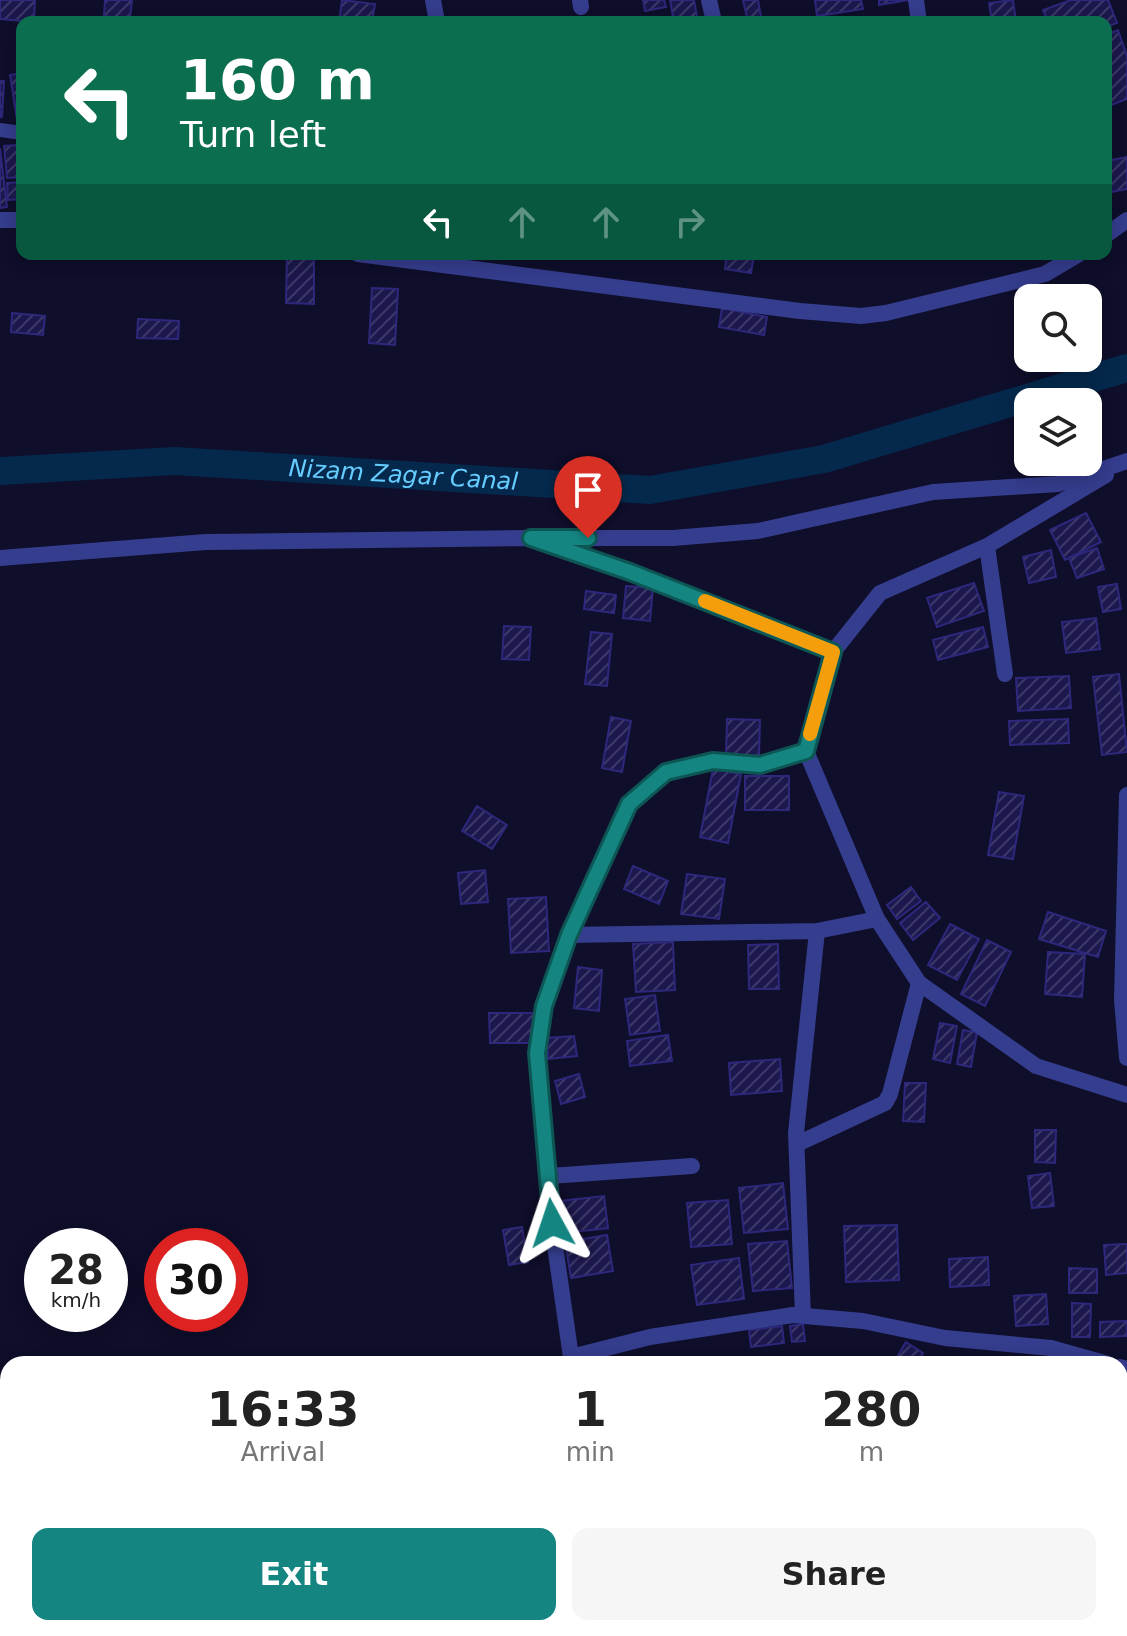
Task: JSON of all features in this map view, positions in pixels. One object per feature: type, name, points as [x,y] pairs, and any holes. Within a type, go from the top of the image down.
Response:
[{"type":"street","points":[[403,260],[800,311],[861,316],[886,313],[1045,274],[1069,260]]},
{"type":"street","points":[[0,558],[206,542],[673,538],[758,531],[933,492],[1058,484],[1127,462]]},
{"type":"street","points":[[1127,462],[987,546],[880,593],[833,652],[806,751],[877,919],[919,983],[1036,1066],[1127,1095]]},
{"type":"street","points":[[531,538],[630,572],[833,652]]},
{"type":"street","points":[[987,546],[1005,674]]},
{"type":"street","points":[[572,1356],[548,1197],[549,1176],[537,1053],[544,1006],[569,935],[629,804],[666,772],[713,761],[760,765],[806,751]]},
{"type":"street","points":[[1127,795],[1122,1000],[1127,1058]]},
{"type":"street","points":[[569,935],[817,931],[877,919]]},
{"type":"street","points":[[803,1316],[797,1144],[817,931]]},
{"type":"street","points":[[797,1144],[885,1103],[919,983]]},
{"type":"street","points":[[549,1176],[692,1166]]},
{"type":"street","points":[[586,1356],[650,1337],[793,1315],[863,1321],[945,1338],[1051,1348],[1080,1356]]},
{"type":"building","points":[[0,0],[35,0],[34,16],[16,16],[16,20],[0,19]]},
{"type":"building","points":[[105,0],[132,0],[130,16],[104,16]]},
{"type":"building","points":[[342,0],[375,4],[373,16],[340,16]]},
{"type":"building","points":[[643,0],[664,0],[666,7],[645,11]]},
{"type":"building","points":[[670,0],[694,0],[697,16],[673,16]]},
{"type":"building","points":[[743,0],[758,0],[761,16],[747,16]]},
{"type":"building","points":[[815,0],[861,0],[863,9],[817,16]]},
{"type":"building","points":[[879,0],[908,0],[879,5]]},
{"type":"building","points":[[1013,0],[1015,16],[991,16],[989,3]]},
{"type":"building","points":[[1071,0],[1108,0],[1117,23],[1112,25],[1112,16],[1046,16],[1043,10]]},
{"type":"building","points":[[1118,30],[1127,56],[1127,99],[1112,105],[1112,32]]},
{"type":"building","points":[[16,74],[16,113],[10,75]]},
{"type":"building","points":[[0,81],[4,81],[2,117],[0,117]]},
{"type":"building","points":[[16,145],[16,177],[7,178],[4,146]]},
{"type":"building","points":[[0,148],[7,207],[0,208]]},
{"type":"building","points":[[1127,157],[1127,189],[1112,192],[1112,160]]},
{"type":"building","points":[[16,182],[16,199],[8,200],[7,183]]},
{"type":"building","points":[[287,260],[314,260],[314,304],[286,303]]},
{"type":"building","points":[[726,260],[753,260],[751,273],[725,269]]},
{"type":"building","points":[[372,288],[398,289],[395,345],[369,343]]},
{"type":"building","points":[[722,308],[767,317],[764,335],[719,327]]},
{"type":"building","points":[[12,313],[45,316],[43,335],[11,332]]},
{"type":"building","points":[[138,319],[179,321],[178,339],[137,338]]},
{"type":"building","points":[[1086,513],[1101,542],[1065,560],[1050,530]]},
{"type":"building","points":[[1097,548],[1104,569],[1077,578],[1069,558]]},
{"type":"building","points":[[1051,550],[1056,577],[1029,583],[1023,557]]},
{"type":"building","points":[[974,583],[984,611],[937,627],[927,598]]},
{"type":"building","points":[[1117,584],[1121,609],[1103,612],[1098,587]]},
{"type":"building","points":[[626,586],[653,588],[650,621],[623,618]]},
{"type":"building","points":[[586,591],[616,595],[614,613],[584,609]]},
{"type":"building","points":[[1096,618],[1100,649],[1066,653],[1062,622]]},
{"type":"building","points":[[504,626],[531,627],[529,660],[502,659]]},
{"type":"building","points":[[983,627],[988,647],[938,660],[933,640]]},
{"type":"building","points":[[591,632],[612,634],[607,686],[585,684]]},
{"type":"building","points":[[1119,674],[1127,752],[1102,755],[1093,677]]},
{"type":"building","points":[[1069,676],[1071,708],[1018,711],[1016,678]]},
{"type":"building","points":[[611,717],[631,721],[622,772],[602,768]]},
{"type":"building","points":[[727,719],[760,720],[759,756],[726,755]]},
{"type":"building","points":[[1068,719],[1069,743],[1010,745],[1009,721]]},
{"type":"building","points":[[713,769],[741,774],[728,843],[700,837]]},
{"type":"building","points":[[745,776],[789,776],[789,810],[745,810]]},
{"type":"building","points":[[999,792],[1024,796],[1013,859],[988,855]]},
{"type":"building","points":[[477,806],[507,825],[492,849],[462,831]]},
{"type":"building","points":[[633,866],[668,881],[659,904],[624,889]]},
{"type":"building","points":[[485,870],[488,902],[461,904],[458,873]]},
{"type":"building","points":[[687,874],[725,879],[719,919],[681,914]]},
{"type":"building","points":[[911,887],[921,901],[897,919],[887,905]]},
{"type":"building","points":[[546,897],[549,951],[511,953],[508,899]]},
{"type":"building","points":[[926,902],[940,918],[913,940],[900,923]]},
{"type":"building","points":[[1048,912],[1106,931],[1098,957],[1039,939]]},
{"type":"building","points":[[950,924],[979,939],[957,980],[928,965]]},
{"type":"building","points":[[987,940],[1011,952],[985,1006],[961,994]]},
{"type":"building","points":[[673,942],[675,990],[636,992],[633,944]]},
{"type":"building","points":[[778,944],[779,989],[749,989],[748,945]]},
{"type":"building","points":[[1048,952],[1085,954],[1082,997],[1045,994]]},
{"type":"building","points":[[578,967],[602,970],[599,1011],[574,1008]]},
{"type":"building","points":[[655,995],[660,1031],[630,1035],[625,999]]},
{"type":"building","points":[[489,1013],[534,1013],[535,1043],[490,1043]]},
{"type":"building","points":[[940,1023],[957,1026],[950,1063],[933,1059]]},
{"type":"building","points":[[963,1030],[977,1032],[971,1067],[957,1064]]},
{"type":"building","points":[[668,1035],[672,1061],[630,1066],[627,1041]]},
{"type":"building","points":[[574,1036],[577,1056],[548,1059],[547,1038]]},
{"type":"building","points":[[780,1059],[782,1091],[731,1095],[729,1063]]},
{"type":"building","points":[[579,1074],[585,1097],[561,1104],[555,1081]]},
{"type":"building","points":[[905,1083],[926,1083],[924,1122],[903,1121]]},
{"type":"building","points":[[1035,1130],[1056,1130],[1055,1163],[1035,1162]]},
{"type":"building","points":[[1050,1173],[1054,1206],[1032,1208],[1028,1176]]},
{"type":"building","points":[[783,1183],[788,1229],[744,1233],[739,1188]]},
{"type":"building","points":[[604,1196],[608,1228],[565,1233],[560,1201]]},
{"type":"building","points":[[728,1200],[732,1244],[691,1247],[687,1203]]},
{"type":"building","points":[[897,1225],[899,1280],[846,1282],[844,1226]]},
{"type":"building","points":[[522,1227],[528,1262],[509,1265],[503,1230]]},
{"type":"building","points":[[607,1235],[613,1271],[571,1278],[565,1242]]},
{"type":"building","points":[[787,1241],[792,1288],[753,1291],[748,1244]]},
{"type":"building","points":[[1127,1244],[1127,1273],[1106,1275],[1104,1245]]},
{"type":"building","points":[[988,1257],[989,1285],[950,1287],[949,1259]]},
{"type":"building","points":[[739,1258],[744,1299],[697,1305],[691,1265]]},
{"type":"building","points":[[1069,1268],[1097,1269],[1097,1293],[1069,1293]]},
{"type":"building","points":[[1046,1294],[1048,1324],[1016,1326],[1014,1296]]},
{"type":"building","points":[[1072,1303],[1091,1304],[1090,1337],[1072,1337]]},
{"type":"building","points":[[1127,1321],[1127,1336],[1100,1337],[1100,1322]]},
{"type":"building","points":[[803,1324],[805,1341],[792,1342],[790,1326]]},
{"type":"building","points":[[782,1326],[784,1343],[751,1347],[749,1330]]},
{"type":"building","points":[[906,1342],[923,1353],[921,1356],[898,1356]]},
{"type":"waterway","name":"Nizam Zagar Canal","points":[[0,471],[175,461],[650,490],[824,459],[1127,368]]},
{"type":"slow traffic","points":[[705,601],[833,652],[810,734]]},
{"type":"route","points":[[552,1223],[537,1053],[544,1006],[569,935],[629,804],[666,772],[713,761],[760,765],[806,751],[833,652],[630,572],[531,538],[588,538]]}]
